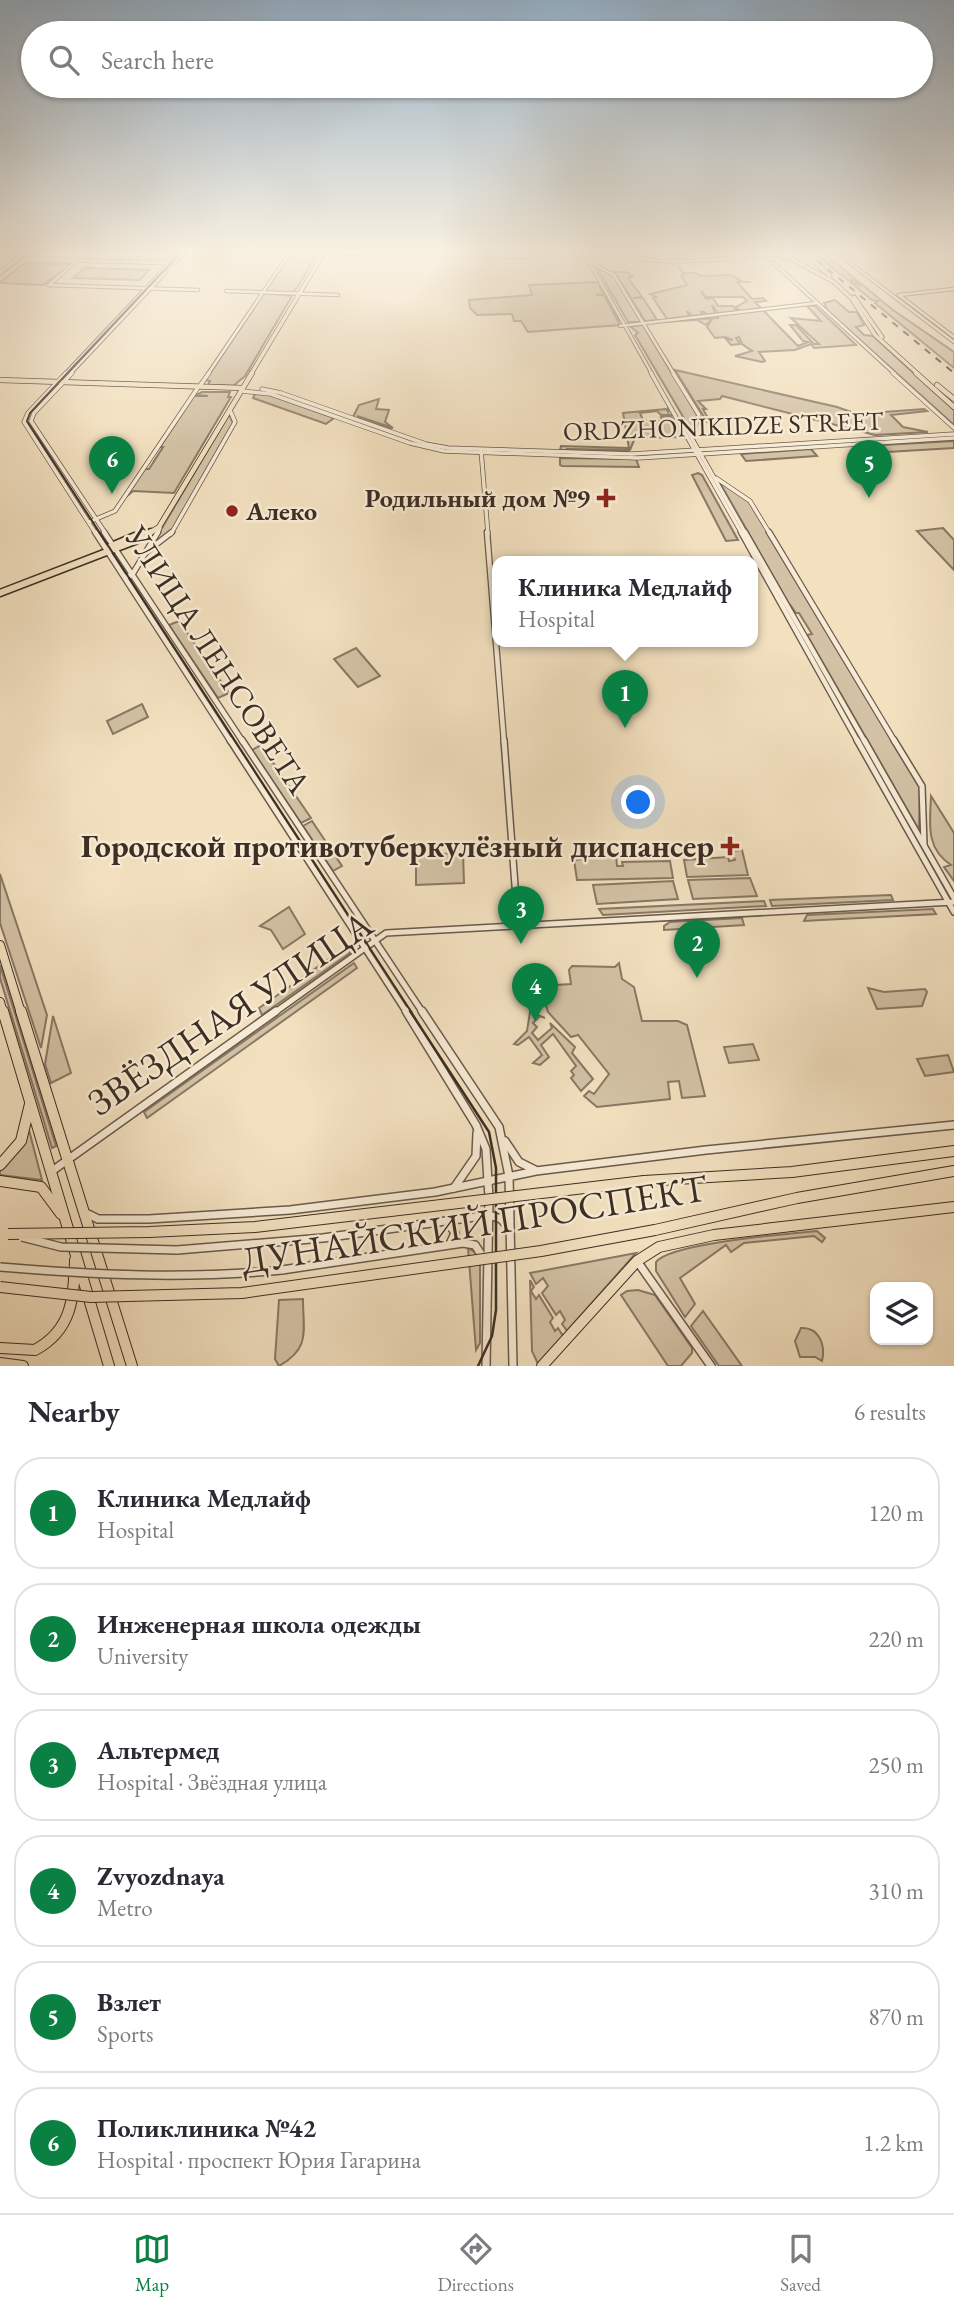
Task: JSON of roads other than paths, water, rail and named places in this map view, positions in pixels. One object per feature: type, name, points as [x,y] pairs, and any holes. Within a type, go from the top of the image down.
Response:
[{"type":"main road","points":[[0,591],[107,550],[158,524],[284,315]]},
{"type":"main road","points":[[861,315],[875,335],[954,407]]},
{"type":"main road","points":[[868,315],[883,338],[954,399]]},
{"type":"main road","name":"ORDZHONIKIDZE STREET","points":[[0,381],[240,390]]},
{"type":"main road","points":[[114,547],[150,534],[162,524],[240,390]]},
{"type":"main road","points":[[0,945],[132,1366]]},
{"type":"main road","points":[[0,1002],[109,1366]]},
{"type":"main road","points":[[0,1164],[21,1141],[30,1102]]},
{"type":"main road","name":"ДУНАЙСКИЙ ПРОСПЕКТ","points":[[4,1234],[140,1234],[227,1230],[352,1217],[573,1187],[792,1172],[954,1151]]},
{"type":"main road","name":"ДУНАЙСКИЙ ПРОСПЕКТ","points":[[0,1287],[91,1297],[242,1293],[541,1251],[655,1230],[797,1198],[954,1171]]},
{"type":"main road","points":[[0,1181],[41,1187],[64,1218]]},
{"type":"main road","points":[[542,1366],[641,1257],[662,1247],[714,1235],[954,1206]]},
{"type":"main road","points":[[0,1348],[34,1350],[46,1344],[59,1332],[75,1296],[73,1278],[76,1255]]},
{"type":"main road","points":[[0,1363],[23,1366]]},
{"type":"street","name":"УЛИЦА ЛЕНСОВЕТА","points":[[123,315],[26,415],[24,422],[365,948],[476,1125],[485,1149],[489,1215],[487,1365]]},
{"type":"street","points":[[89,523],[115,511],[248,315]]},
{"type":"street","points":[[621,315],[757,556]]},
{"type":"street","points":[[621,315],[925,845],[952,901],[954,912]]},
{"type":"street","points":[[638,315],[699,416],[692,437]]},
{"type":"street","points":[[620,326],[715,315]]},
{"type":"street","points":[[831,315],[954,428]]},
{"type":"street","points":[[919,315],[954,340]]},
{"type":"street","points":[[923,315],[954,340]]},
{"type":"street","name":"УЛИЦА ЛЕНСОВЕТА","points":[[59,383],[32,415],[31,421],[492,1115],[502,1137],[509,1176],[513,1366]]},
{"type":"street","name":"ORDZHONIKIDZE STREET","points":[[240,390],[271,394],[427,448],[614,458],[954,436]]},
{"type":"street","points":[[145,553],[170,535],[235,422],[230,410]]},
{"type":"street","points":[[481,451],[492,592]]},
{"type":"street","points":[[716,478],[750,501],[922,786],[925,845]]},
{"type":"street","points":[[125,578],[132,575],[162,524]]},
{"type":"street","points":[[758,557],[952,901]]},
{"type":"street","points":[[496,647],[518,925]]},
{"type":"street","name":"ЗВЁЗДНАЯ УЛИЦА","points":[[51,1171],[374,941],[391,932],[952,901]]},
{"type":"street","points":[[454,1188],[470,1170],[477,1156],[479,1142],[476,1125]]},
{"type":"street","points":[[85,1212],[98,1219],[108,1220],[315,1207],[487,1183],[536,1171],[706,1150],[954,1125]]},
{"type":"street","points":[[502,1137],[519,1162],[536,1171]]},
{"type":"street","points":[[4,1234],[61,1247],[135,1251],[287,1242],[489,1215],[501,1219],[511,1230]]},
{"type":"street","points":[[446,1222],[452,1225],[455,1233],[453,1242],[446,1246]]},
{"type":"street","points":[[0,1267],[142,1278],[222,1275],[282,1270],[446,1246],[473,1245],[479,1249],[488,1266]]},
{"type":"street","points":[[641,1257],[711,1366]]},
{"type":"tram line","points":[[122,315],[30,413],[27,421],[412,1013]]},
{"type":"tram line","points":[[410,1011],[489,1132],[496,1168],[496,1310],[492,1336],[478,1366]]},
{"type":"railway","points":[[883,315],[954,373]]},
{"type":"place","name":"Поликлиника №42","points":[[112,494]]},
{"type":"place","name":"Родильный дом №9","points":[[606,498]]},
{"type":"place","name":"Взлет","points":[[869,498]]},
{"type":"place","name":"Алеко","points":[[232,511]]},
{"type":"place","name":"Клиника Медлайф","points":[[625,728]]},
{"type":"place","name":"Городской противотуберкулёзный диспансер","points":[[730,846]]},
{"type":"place","name":"Альтермед","points":[[521,944]]},
{"type":"place","name":"Инженерная школа одежды","points":[[697,978]]},
{"type":"place","name":"Zvyozdnaya","points":[[535,1021]]}]
